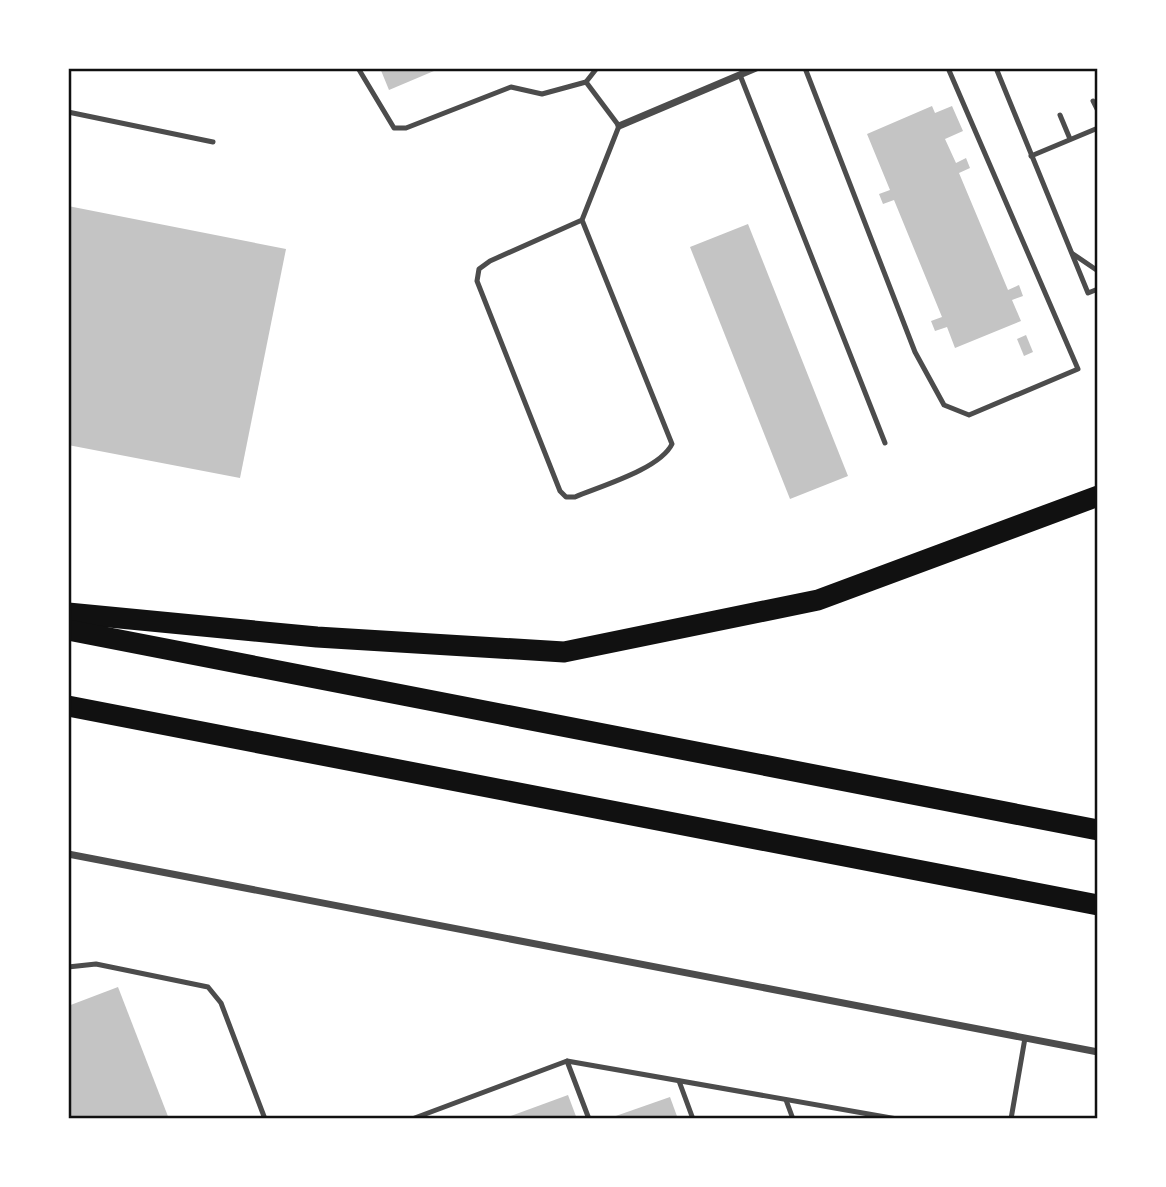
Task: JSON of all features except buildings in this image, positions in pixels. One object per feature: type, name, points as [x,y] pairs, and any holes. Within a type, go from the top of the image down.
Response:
[{"type":"highway","points":[[68,613],[317,637],[564,652],[818,600],[1098,496]]},
{"type":"highway","points":[[68,631],[1098,830]]},
{"type":"highway","points":[[68,706],[1098,905]]},
{"type":"street","points":[[618,126],[756,68]]},
{"type":"street","points":[[68,854],[1098,1052]]},
{"type":"lane","points":[[358,68],[394,128],[423,123],[511,87],[542,94],[586,82],[597,68]]},
{"type":"lane","points":[[805,68],[915,352],[944,405],[969,415],[1078,369],[948,68]]},
{"type":"lane","points":[[996,68],[1088,293],[1098,289]]},
{"type":"lane","points":[[740,75],[886,443]]},
{"type":"lane","points":[[582,220],[490,261],[479,269],[477,281],[561,491],[566,497],[575,497],[654,463],[667,455],[672,444],[582,220],[618,126],[586,82]]},
{"type":"lane","points":[[1093,101],[1098,111]]},
{"type":"lane","points":[[68,112],[213,142]]},
{"type":"lane","points":[[1060,115],[1070,139]]},
{"type":"lane","points":[[1031,156],[1098,128]]},
{"type":"lane","points":[[1071,252],[1098,271]]},
{"type":"lane","points":[[68,967],[96,964],[208,987],[221,1003],[265,1119]]},
{"type":"lane","points":[[1011,1119],[1025,1038]]},
{"type":"lane","points":[[567,1061],[589,1119]]},
{"type":"lane","points":[[412,1119],[567,1061],[897,1119]]},
{"type":"lane","points":[[679,1081],[692,1119]]},
{"type":"lane","points":[[786,1100],[793,1119]]},
{"type":"lane","points":[[856,1112],[859,1119]]}]
